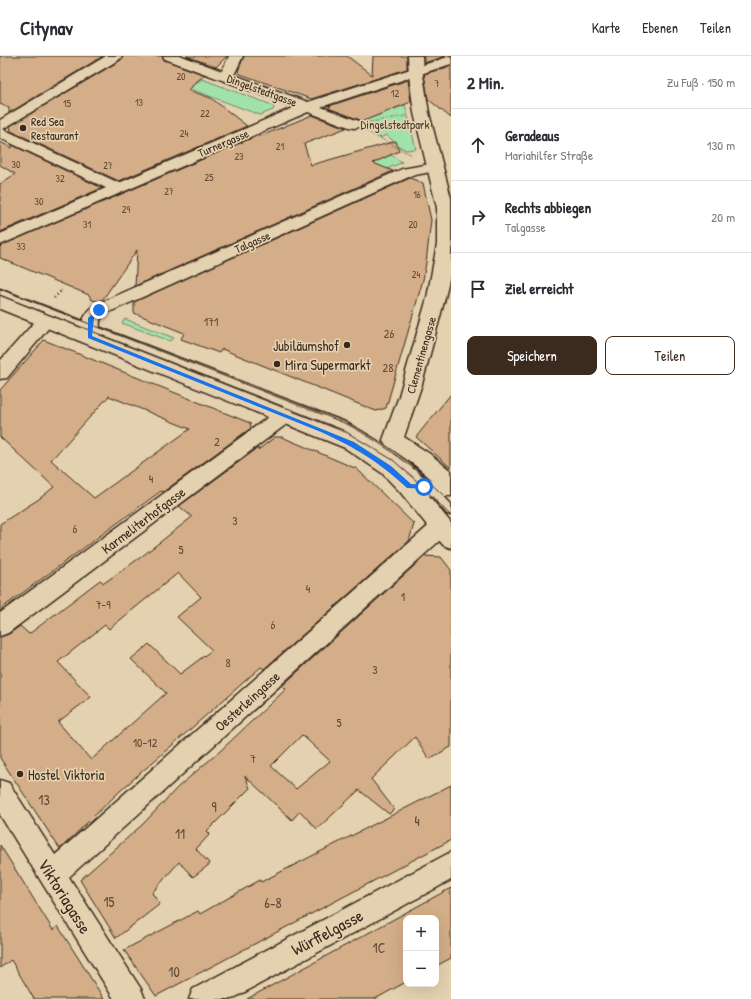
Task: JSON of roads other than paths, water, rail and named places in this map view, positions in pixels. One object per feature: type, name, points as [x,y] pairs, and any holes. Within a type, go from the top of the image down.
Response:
[{"type":"street","points":[[0,126],[115,56]]},
{"type":"street","name":"Dingelstedtgasse","points":[[170,56],[354,124]]},
{"type":"street","points":[[226,77],[236,56]]},
{"type":"street","name":"Turnergasse","points":[[0,240],[307,107],[415,64],[451,60]]},
{"type":"street","name":"Clementinengasse","points":[[415,64],[416,89],[435,167],[448,209],[448,234],[444,270],[403,416],[392,440],[423,460],[451,483]]},
{"type":"street","points":[[0,133],[118,188]]},
{"type":"street","name":"Talgasse","points":[[90,332],[91,318],[99,310],[407,172],[435,167]]},
{"type":"street","points":[[0,302],[45,321],[90,332],[330,434],[363,450],[419,487],[448,526]]},
{"type":"street","points":[[0,373],[45,321]]},
{"type":"street","name":"Karmeliterhofgasse","points":[[0,626],[285,415]]},
{"type":"street","points":[[419,487],[451,488]]},
{"type":"street","name":"Oesterleingasse","points":[[52,875],[448,526]]},
{"type":"street","name":"Viktoriagasse","points":[[0,792],[131,999]]},
{"type":"street","name":"Würffelgasse","points":[[203,999],[451,865]]},
{"type":"lane","points":[[0,292],[90,332],[341,425],[390,453],[414,472],[419,487]]},
{"type":"tram line","points":[[0,289],[347,424],[402,459],[415,469],[451,503]]},
{"type":"tram line","points":[[0,295],[343,430],[393,460],[419,483],[451,516]]},
{"type":"place","name":"Red Sea Restaurant","points":[[23,128]]},
{"type":"place","name":"Jubiläumshof","points":[[347,345]]},
{"type":"place","name":"Mira Supermarkt","points":[[277,364]]},
{"type":"place","name":"Hostel Viktoria","points":[[20,774]]},
{"type":"park label","name":"Dingelstedtpark","points":[[395,124]]}]
